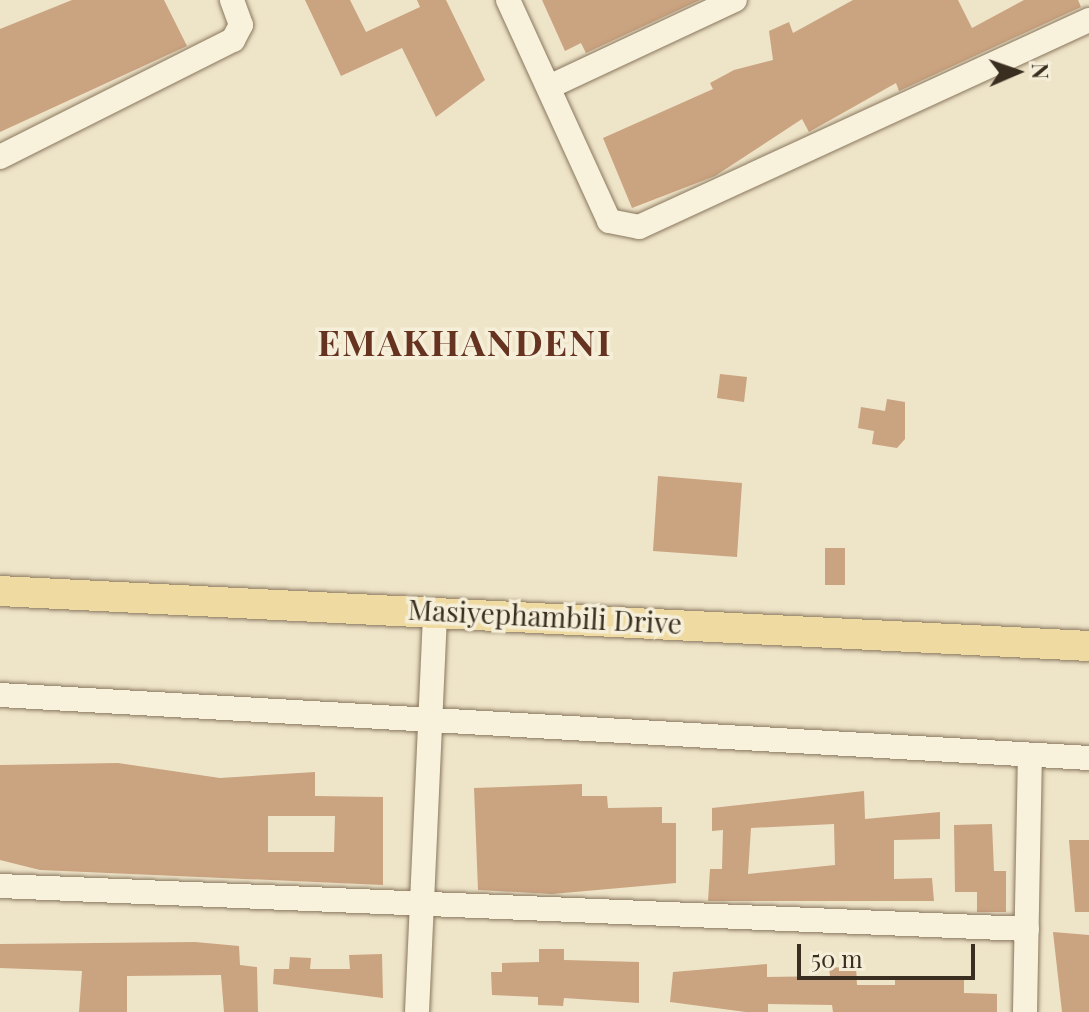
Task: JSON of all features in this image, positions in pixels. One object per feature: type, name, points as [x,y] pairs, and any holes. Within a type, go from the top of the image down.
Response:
[{"type":"main road","name":"Masiyephambili Drive","points":[[0,591],[435,610],[1089,646]]},
{"type":"street","points":[[0,157],[233,40],[241,25],[232,0]]},
{"type":"street","points":[[508,0],[551,86],[609,221],[639,227],[1089,20]]},
{"type":"street","points":[[551,86],[735,0]]},
{"type":"street","points":[[417,1012],[435,610]]},
{"type":"street","points":[[0,695],[1089,758]]},
{"type":"street","points":[[1025,1012],[1030,755]]},
{"type":"street","points":[[0,886],[1027,929]]},
{"type":"building","points":[[72,0],[164,0],[187,46],[0,132],[0,29]]},
{"type":"building","points":[[305,0],[350,0],[366,32],[420,7],[417,0],[446,0],[485,80],[436,117],[402,48],[341,76]]},
{"type":"building","points":[[542,0],[700,0],[586,53],[581,43],[565,51]]},
{"type":"building","points":[[853,0],[958,0],[972,28],[1024,0],[1078,0],[1081,7],[899,91],[896,83],[809,132],[802,119],[715,176],[632,208],[603,138],[713,89],[710,83],[734,70],[773,60],[769,31],[789,22],[793,33]]},
{"type":"building","points":[[720,374],[747,377],[744,402],[717,398]]},
{"type":"building","points":[[887,399],[905,402],[905,439],[897,448],[872,444],[874,431],[858,428],[861,407],[885,411]]},
{"type":"building","points":[[658,476],[742,483],[737,557],[653,551]]},
{"type":"building","points":[[825,548],[845,548],[845,585],[825,585]]},
{"type":"building","points":[[118,763],[220,778],[315,772],[315,796],[383,797],[383,885],[40,870],[0,860],[0,765]],"holes":[[[268,816],[335,816],[334,852],[268,852]]]},
{"type":"building","points":[[582,784],[582,796],[607,796],[608,808],[662,807],[662,823],[676,823],[676,883],[552,894],[478,890],[474,788]]},
{"type":"building","points":[[864,791],[865,819],[940,812],[940,839],[894,840],[894,879],[932,878],[934,901],[708,901],[710,869],[722,869],[723,830],[712,831],[712,808]],"holes":[[[834,824],[835,865],[748,874],[751,828]]]},
{"type":"building","points":[[992,824],[994,871],[1006,871],[1006,912],[977,912],[977,892],[955,892],[954,825]]},
{"type":"building","points":[[1069,840],[1089,840],[1089,912],[1075,912]]},
{"type":"building","points":[[1053,932],[1089,935],[1089,1012],[1062,1012]]},
{"type":"building","points":[[195,942],[239,946],[240,965],[257,967],[258,1012],[224,1012],[221,975],[127,976],[127,1012],[79,1012],[82,971],[0,968],[0,944]]},
{"type":"building","points":[[539,949],[564,949],[564,960],[639,962],[639,1003],[564,998],[563,1006],[538,1005],[538,997],[492,995],[491,972],[502,972],[502,963],[539,962]]},
{"type":"building","points":[[382,954],[383,998],[273,984],[274,969],[289,969],[290,957],[311,958],[310,969],[350,969],[349,955]]},
{"type":"building","points":[[767,964],[767,977],[830,976],[829,968],[856,966],[857,985],[895,985],[895,976],[964,978],[964,993],[997,994],[997,1012],[833,1012],[832,1005],[768,1004],[768,1012],[746,1012],[670,1002],[673,972]]},
{"type":"district","name":"EMAKHANDENI","points":[[465,342]]}]
